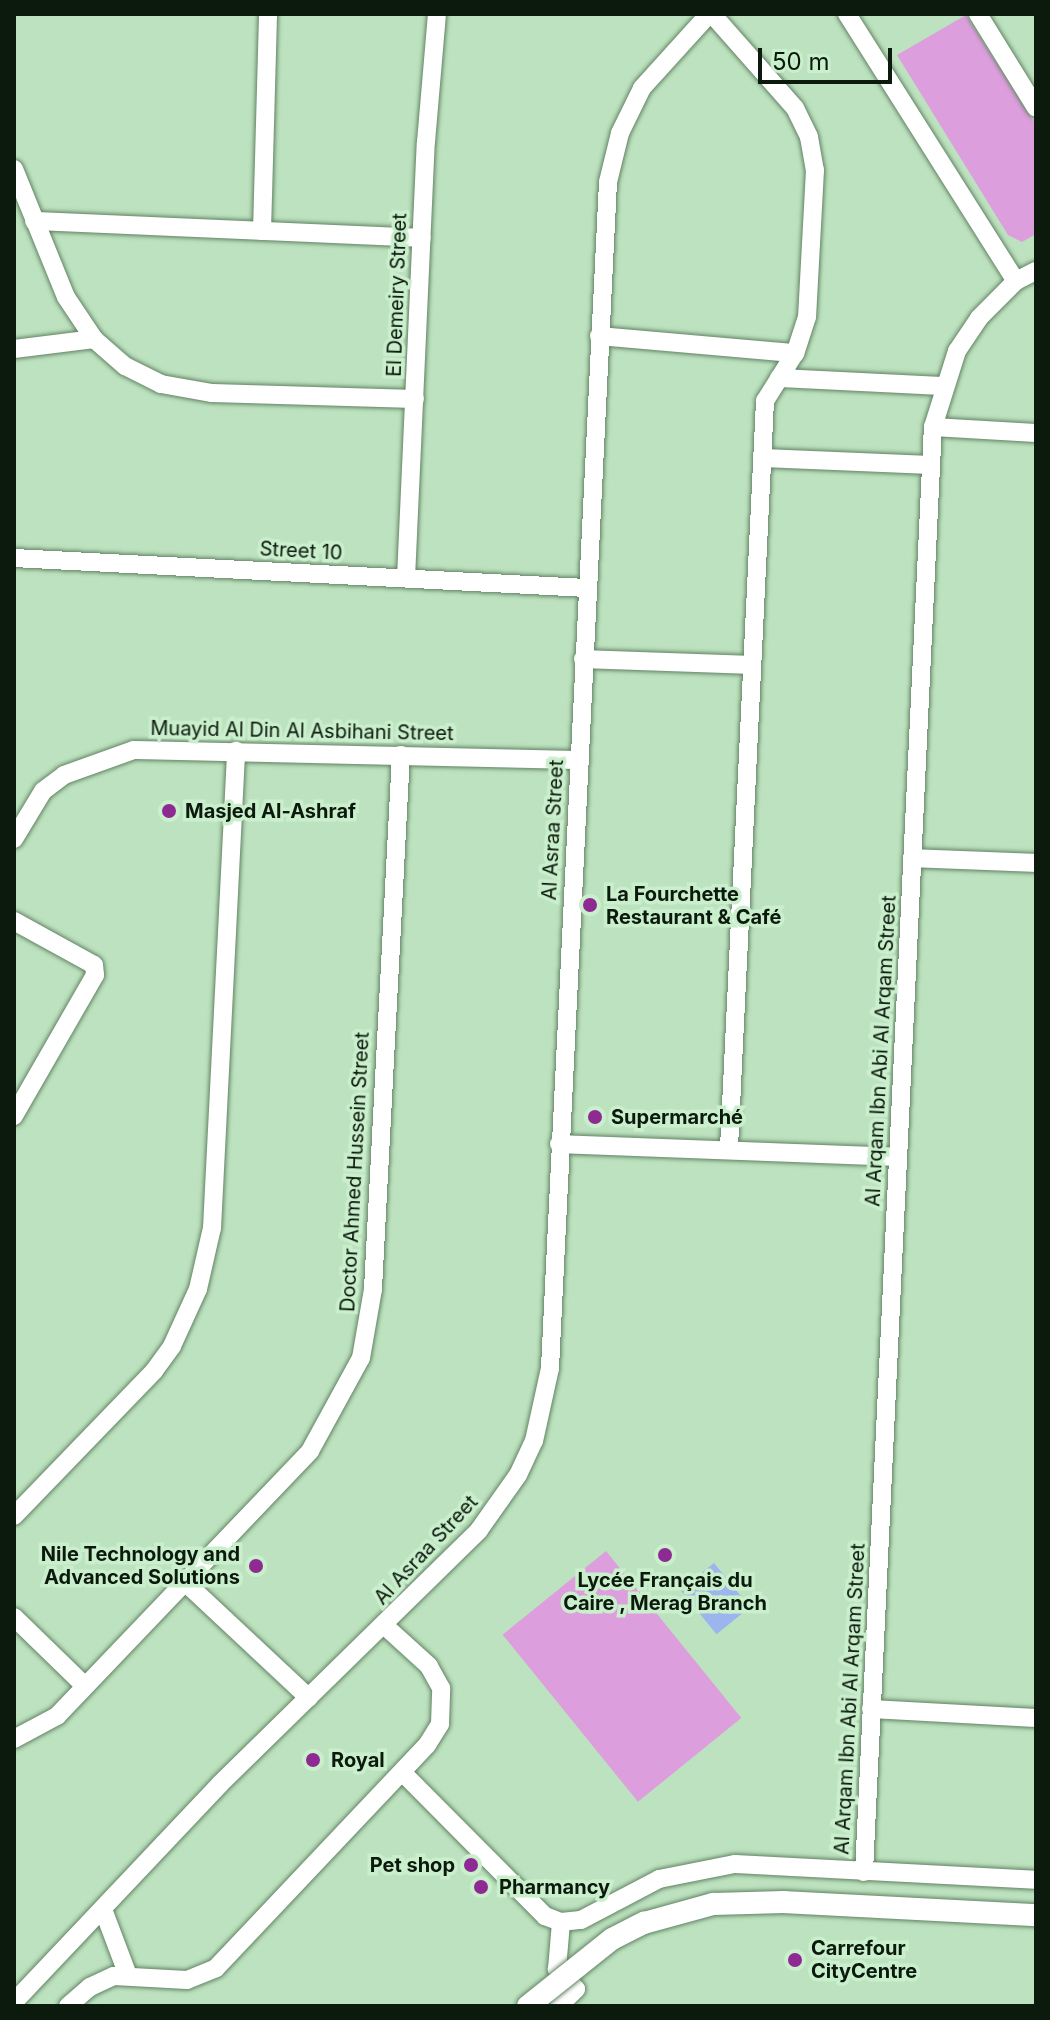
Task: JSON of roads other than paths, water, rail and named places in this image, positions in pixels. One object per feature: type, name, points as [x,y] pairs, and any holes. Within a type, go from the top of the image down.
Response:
[{"type":"street","points":[[262,231],[268,14]]},
{"type":"street","name":"El Demeiry Street","points":[[406,578],[422,238],[437,14]]},
{"type":"street","points":[[711,14],[795,108],[809,137],[815,170],[807,317],[795,353],[765,401],[729,1149]]},
{"type":"street","name":"Al Asraa Street","points":[[14,2002],[104,1912],[220,1784],[385,1626],[479,1530],[518,1475],[534,1441],[550,1368],[608,182],[620,133],[650,77],[711,14]]},
{"type":"street","points":[[847,14],[1016,281]]},
{"type":"street","points":[[978,14],[1036,108]]},
{"type":"street","points":[[14,169],[66,297],[94,339],[125,366],[174,386],[212,393],[415,399]]},
{"type":"street","points":[[34,221],[422,238]]},
{"type":"street","name":"Al Arqam Ibn Abi Al Arqam Street","points":[[864,1872],[933,427],[943,386],[957,351],[979,318],[1016,281],[1036,271]]},
{"type":"street","points":[[599,336],[795,353]]},
{"type":"street","points":[[14,349],[94,339]]},
{"type":"street","points":[[779,378],[943,386]]},
{"type":"street","points":[[933,427],[1036,433]]},
{"type":"street","points":[[763,458],[931,465]]},
{"type":"street","name":"Street 10","points":[[14,558],[587,588]]},
{"type":"street","points":[[583,659],[752,665]]},
{"type":"street","name":"Muayid Al Din Al Asbihani Street","points":[[14,839],[43,791],[64,775],[109,754],[147,749],[578,760]]},
{"type":"street","points":[[14,1516],[154,1371],[172,1346],[198,1289],[212,1228],[236,751]]},
{"type":"street","name":"Doctor Ahmed Hussein Street","points":[[14,1739],[57,1716],[310,1451],[361,1358],[373,1289],[401,755]]},
{"type":"street","points":[[912,858],[1036,863]]},
{"type":"street","points":[[14,921],[94,965],[95,975],[14,1116]]},
{"type":"street","points":[[559,1144],[898,1157]]},
{"type":"street","points":[[186,1583],[309,1698]]},
{"type":"street","points":[[14,1617],[85,1686]]},
{"type":"street","name":"Al Asraa Street","points":[[68,2006],[101,1980],[127,1973],[187,1980],[216,1968],[403,1773],[435,1735],[443,1700],[429,1666],[385,1626]]},
{"type":"street","points":[[871,1709],[1036,1718]]},
{"type":"street","points":[[403,1773],[545,1916],[561,1922],[581,1920],[659,1879],[709,1866],[1036,1880]]},
{"type":"street","points":[[528,2006],[612,1939],[644,1923],[713,1904],[772,1902],[1036,1915]]},
{"type":"street","points":[[104,1912],[127,1973]]},
{"type":"street","points":[[561,1922],[557,1969],[569,1997]]},
{"type":"water","points":[[714,1563],[750,1607],[716,1634],[681,1590]]},
{"type":"place","name":"Masjed Al-Ashraf","points":[[169,811]]},
{"type":"place","name":"La Fourchette Restaurant & Café","points":[[590,905]]},
{"type":"place","name":"Supermarché","points":[[595,1117]]},
{"type":"place","name":"Lycée Français du Caire , Merag Branch","points":[[665,1555]]},
{"type":"place","name":"Nile Technology and Advanced Solutions","points":[[256,1566]]},
{"type":"place","name":"Royal","points":[[313,1760]]},
{"type":"place","name":"Pet shop","points":[[471,1865]]},
{"type":"place","name":"Pharmancy","points":[[481,1887]]},
{"type":"place","name":"Carrefour CityCentre","points":[[795,1960]]}]
